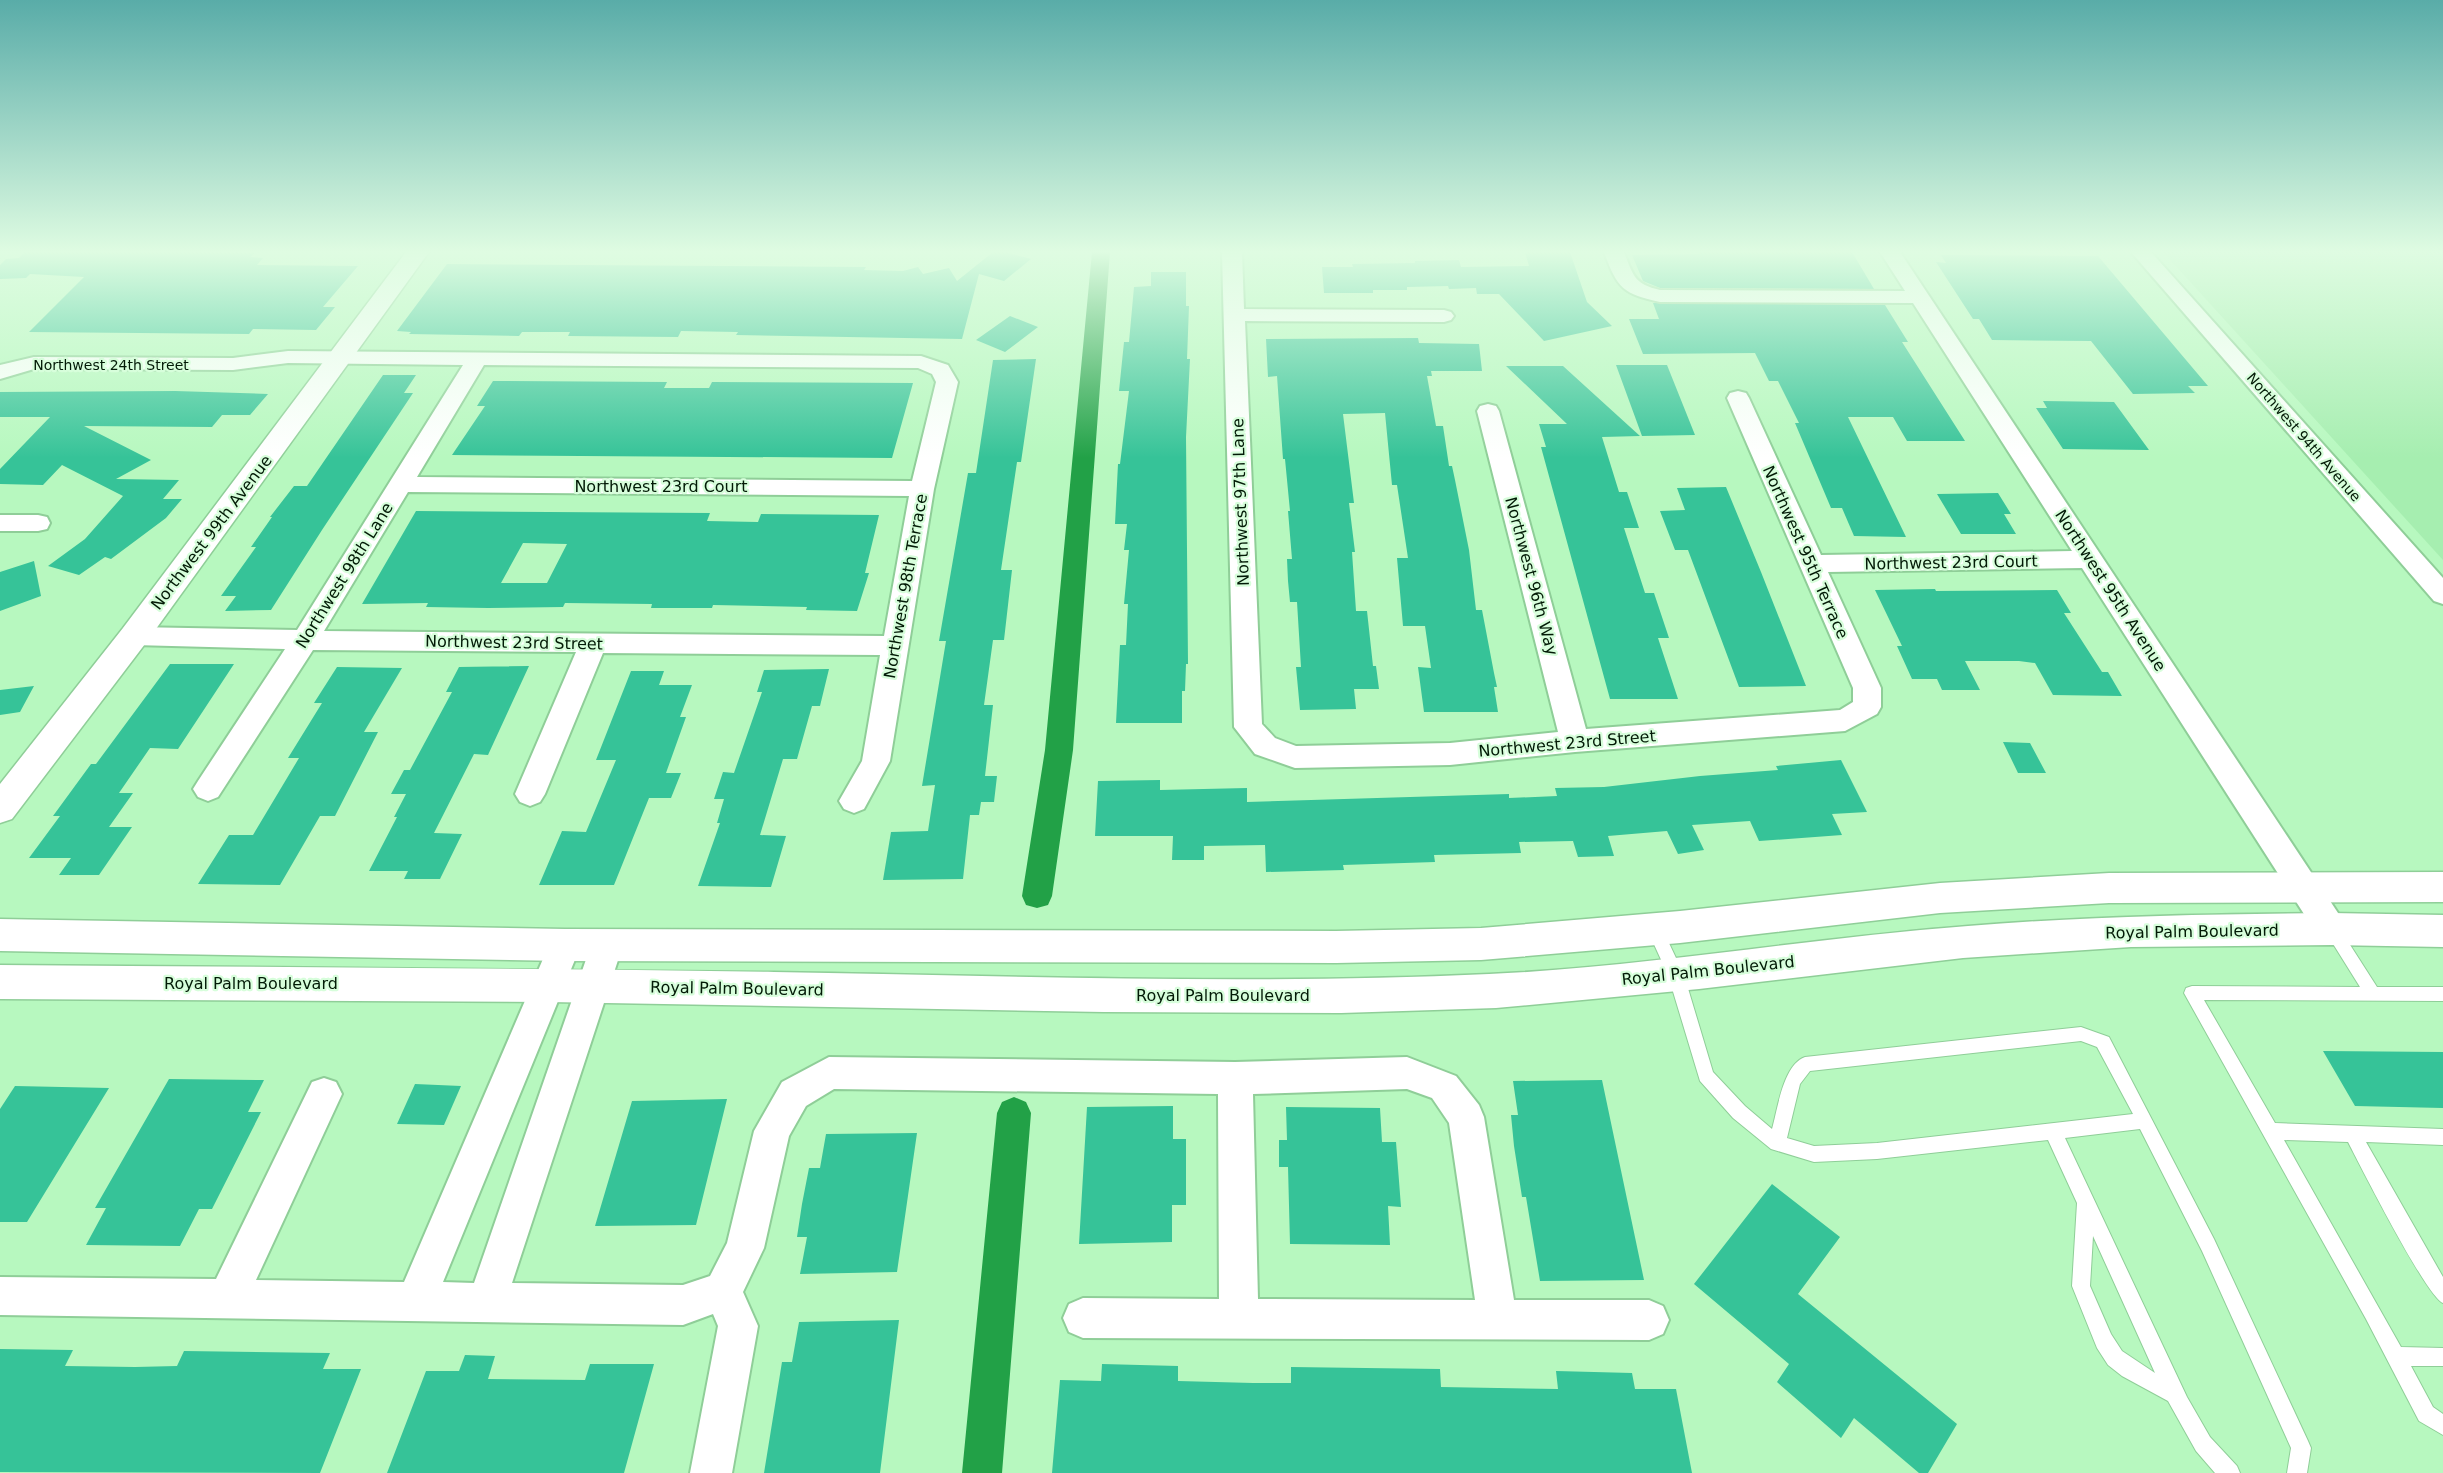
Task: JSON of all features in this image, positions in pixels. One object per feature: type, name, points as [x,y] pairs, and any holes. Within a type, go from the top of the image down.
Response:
[{"type":"main road","name":"Northwest 99th Avenue","points":[[0,809],[134,636],[368,321]]},
{"type":"main road","points":[[0,935],[565,945],[1336,948],[1481,944],[1655,929],[1940,898],[2109,888],[2443,887]]},
{"type":"main road","name":"Royal Palm Boulevard","points":[[0,982],[549,985],[1104,995],[1341,996],[1496,992],[1676,975],[1963,942],[2131,931],[2331,929],[2443,931]]},
{"type":"street","name":"Northwest 97th Lane","points":[[1233,321],[1248,727],[1265,746]]},
{"type":"street","name":"Northwest 95th Avenue","points":[[1935,321],[2331,929]]},
{"type":"street","name":"Northwest 94th Avenue","points":[[2202,321],[2443,595]]},
{"type":"street","name":"Northwest 24th Street","points":[[1,372],[34,363],[233,364],[288,357],[921,362],[940,370]]},
{"type":"street","name":"Northwest 98th Lane","points":[[208,789],[305,640],[477,359]]},
{"type":"street","name":"Northwest 98th Terrace","points":[[854,801],[876,761],[922,489],[947,382],[940,370]]},
{"type":"street","name":"Northwest 95th Terrace","points":[[1738,398],[1867,688],[1867,707]]},
{"type":"street","name":"Northwest 96th Way","points":[[1488,411],[1575,741]]},
{"type":"street","name":"Northwest 23rd Court","points":[[400,484],[922,489]]},
{"type":"street","points":[[0,523],[38,523]]},
{"type":"street","name":"Northwest 23rd Court","points":[[1811,564],[2090,559]]},
{"type":"street","name":"Northwest 23rd Street","points":[[134,636],[894,646]]},
{"type":"street","points":[[530,794],[593,643]]},
{"type":"street","name":"Northwest 23rd Street","points":[[1265,746],[1295,757],[1450,754],[1575,741],[1845,720],[1867,707]]},
{"type":"street","points":[[415,1302],[565,945]]},
{"type":"street","points":[[486,1303],[607,945]]},
{"type":"street","points":[[0,1296],[683,1305],[723,1291],[745,1248],[772,1131],[794,1094],[829,1073],[1235,1078],[1407,1073],[1444,1088],[1466,1117],[1498,1320]]},
{"type":"street","points":[[1235,1078],[1239,1318]]},
{"type":"street","points":[[227,1299],[324,1094]]},
{"type":"street","points":[[711,1473],[738,1326],[723,1291]]},
{"type":"street","points":[[1083,1318],[1649,1320]]},
{"type":"lane","points":[[1655,929],[1676,975],[1706,1076],[1739,1112],[1777,1143],[1814,1154],[1877,1151],[2145,1121]]},
{"type":"lane","points":[[2331,929],[2373,994]]},
{"type":"lane","points":[[2443,994],[2192,993],[2271,1131],[2426,1413],[2443,1425]]},
{"type":"lane","points":[[1777,1143],[1793,1081],[1806,1064],[2080,1034],[2103,1042],[2208,1245],[2301,1448],[2296,1473]]},
{"type":"lane","points":[[2271,1131],[2443,1137]]},
{"type":"lane","points":[[2053,1132],[2176,1395],[2200,1438],[2221,1467],[2230,1473]]},
{"type":"lane","points":[[2353,1135],[2421,1259],[2443,1294]]},
{"type":"lane","points":[[2086,1201],[2081,1286],[2091,1313],[2115,1358],[2129,1370],[2176,1395]]},
{"type":"lane","points":[[2396,1356],[2443,1357]]},
{"type":"shaded area","points":[[2225,321],[2443,321],[2443,560]]},
{"type":"building","points":[[40,321],[324,321],[316,330],[253,329],[249,334],[29,332]]},
{"type":"building","points":[[405,321],[967,321],[962,339],[736,335],[738,332],[681,331],[678,337],[568,336],[570,332],[522,332],[519,336],[409,334],[411,332],[397,331]]},
{"type":"building","points":[[1003,321],[1022,321],[1038,327],[1005,352],[976,340]]},
{"type":"building","points":[[1131,321],[1188,321],[1187,359],[1190,359],[1186,437],[1188,664],[1186,664],[1185,691],[1182,691],[1182,723],[1116,723],[1120,645],[1126,645],[1128,604],[1124,604],[1129,550],[1124,550],[1127,524],[1115,524],[1118,464],[1120,464],[1129,391],[1119,391],[1124,342],[1129,342]]},
{"type":"building","points":[[1525,321],[1607,321],[1612,326],[1544,341]]},
{"type":"building","points":[[1630,321],[1895,321],[1908,342],[1902,342],[1965,441],[1907,441],[1893,417],[1848,417],[1906,537],[1854,536],[1842,508],[1831,508],[1795,423],[1799,423],[1778,381],[1769,381],[1755,353],[1643,354]]},
{"type":"building","points":[[1980,321],[2153,321],[2208,386],[2188,386],[2195,393],[2133,394],[2091,341],[1992,340]]},
{"type":"building","points":[[1418,338],[1419,343],[1479,344],[1482,371],[1431,371],[1432,376],[1427,376],[1436,426],[1443,426],[1449,466],[1452,466],[1455,480],[1469,550],[1476,610],[1482,610],[1497,687],[1494,687],[1498,712],[1424,712],[1418,667],[1431,668],[1425,626],[1403,626],[1397,558],[1408,558],[1397,485],[1392,485],[1385,413],[1343,414],[1354,503],[1349,503],[1355,552],[1352,552],[1356,611],[1367,611],[1373,666],[1376,666],[1379,689],[1354,689],[1356,709],[1300,710],[1296,667],[1301,667],[1297,602],[1290,602],[1288,581],[1287,559],[1292,559],[1288,511],[1290,511],[1285,459],[1283,459],[1277,376],[1268,377],[1266,339]]},
{"type":"building","points":[[1036,359],[1021,462],[1017,462],[1001,570],[1012,570],[1004,640],[993,640],[984,705],[993,705],[985,776],[997,776],[994,802],[981,802],[979,815],[970,815],[963,879],[883,880],[891,832],[928,831],[935,785],[922,786],[946,641],[939,641],[968,473],[976,473],[993,360]]},
{"type":"building","points":[[1616,365],[1667,365],[1695,435],[1642,436]]},
{"type":"building","points":[[1506,366],[1563,366],[1640,436],[1602,437],[1619,492],[1627,492],[1639,528],[1624,528],[1645,593],[1654,593],[1669,638],[1658,638],[1678,699],[1610,699],[1541,447],[1546,447],[1539,424],[1567,424]]},
{"type":"building","points":[[383,375],[416,375],[404,393],[413,393],[271,610],[225,611],[236,596],[221,596],[256,547],[251,547],[272,517],[270,517],[294,486],[307,486]]},
{"type":"building","points":[[493,381],[667,382],[664,388],[709,388],[712,382],[913,383],[892,458],[452,455],[485,406],[477,406]]},
{"type":"building","points":[[175,391],[268,394],[250,415],[222,415],[212,427],[84,426],[151,460],[116,479],[179,480],[163,499],[182,499],[166,518],[111,559],[105,557],[79,575],[48,566],[85,539],[123,496],[62,465],[43,485],[0,484],[0,469],[50,417],[0,417],[0,392]]},
{"type":"building","points":[[2043,401],[2114,402],[2149,450],[2063,449],[2036,408],[2047,408]]},
{"type":"building","points":[[1726,487],[1806,686],[1739,687],[1688,550],[1675,550],[1660,511],[1685,510],[1677,488]]},
{"type":"building","points":[[1998,493],[2011,514],[2004,514],[2016,534],[1961,534],[1937,494]]},
{"type":"building","points":[[416,511],[710,513],[707,521],[758,522],[761,514],[879,515],[865,573],[869,573],[857,611],[806,610],[807,607],[713,605],[712,608],[651,608],[652,604],[565,603],[563,607],[488,608],[426,607],[428,603],[362,604]],"holes":[[[523,543],[567,544],[547,583],[501,583]]]},
{"type":"building","points":[[34,561],[41,596],[0,611],[0,572]]},
{"type":"building","points":[[1935,589],[1936,591],[2057,590],[2071,613],[2064,613],[2102,672],[2108,672],[2122,696],[2053,695],[2035,663],[2019,661],[1965,661],[1980,690],[1942,690],[1937,679],[1912,679],[1897,646],[1902,646],[1875,590]]},
{"type":"building","points":[[170,664],[234,664],[178,749],[150,748],[119,793],[133,793],[109,827],[132,827],[99,875],[59,875],[71,858],[29,858],[60,816],[53,816],[91,764],[96,764]]},
{"type":"building","points":[[529,666],[488,755],[474,754],[434,833],[462,834],[440,879],[404,879],[408,871],[369,871],[397,817],[394,817],[406,794],[391,794],[404,770],[410,770],[452,692],[446,692],[459,667]]},
{"type":"building","points":[[337,667],[402,668],[364,732],[378,732],[335,816],[320,816],[280,885],[198,884],[229,835],[253,835],[299,758],[288,758],[322,703],[314,703]]},
{"type":"building","points":[[829,669],[820,706],[812,706],[797,759],[783,759],[760,835],[786,836],[771,887],[698,886],[720,823],[717,823],[724,799],[714,799],[723,772],[734,773],[762,692],[757,692],[764,670]]},
{"type":"building","points":[[631,671],[664,671],[659,685],[692,685],[680,717],[686,717],[666,773],[681,773],[671,798],[649,798],[614,885],[539,885],[562,831],[586,832],[616,760],[596,760]]},
{"type":"building","points":[[34,686],[20,712],[0,715],[0,690]]},
{"type":"building","points":[[2003,742],[2030,743],[2046,773],[2018,773]]},
{"type":"building","points":[[1841,760],[1867,812],[1832,814],[1842,835],[1759,841],[1750,821],[1692,825],[1704,850],[1678,854],[1667,831],[1608,836],[1614,856],[1578,857],[1573,841],[1519,842],[1521,853],[1434,855],[1435,862],[1343,865],[1344,870],[1266,872],[1265,845],[1204,846],[1204,860],[1172,860],[1173,836],[1095,836],[1098,781],[1160,780],[1160,790],[1247,788],[1247,802],[1509,794],[1509,798],[1557,796],[1555,788],[1604,787],[1778,770],[1776,766]]},
{"type":"building","points":[[2323,1051],[2443,1052],[2443,1108],[2355,1106]]},
{"type":"building","points":[[169,1079],[264,1080],[248,1112],[261,1112],[212,1209],[199,1209],[180,1246],[86,1245],[106,1208],[95,1208]]},
{"type":"building","points":[[1602,1080],[1644,1280],[1540,1281],[1526,1197],[1522,1197],[1514,1146],[1511,1115],[1518,1115],[1513,1081]]},
{"type":"building","points":[[415,1084],[461,1086],[444,1125],[397,1124]]},
{"type":"building","points":[[15,1086],[109,1088],[27,1222],[0,1222],[0,1109]]},
{"type":"building","points":[[727,1099],[696,1225],[595,1226],[632,1101]]},
{"type":"building","points":[[1173,1106],[1173,1139],[1186,1139],[1186,1205],[1172,1205],[1172,1242],[1079,1244],[1087,1107]]},
{"type":"building","points":[[1286,1107],[1380,1108],[1382,1142],[1396,1142],[1401,1207],[1388,1206],[1390,1245],[1290,1244],[1288,1167],[1279,1167],[1279,1140],[1287,1140]]},
{"type":"building","points":[[917,1133],[897,1272],[800,1274],[807,1237],[797,1237],[802,1204],[809,1168],[820,1168],[826,1134]]},
{"type":"building","points":[[1772,1184],[1840,1237],[1798,1294],[1957,1424],[1928,1473],[1919,1473],[1854,1418],[1841,1438],[1777,1382],[1789,1364],[1694,1284]]},
{"type":"building","points":[[899,1320],[880,1473],[764,1473],[782,1362],[792,1362],[799,1322]]},
{"type":"building","points":[[0,1349],[73,1350],[65,1366],[135,1367],[177,1366],[184,1351],[330,1353],[323,1369],[361,1369],[320,1473],[0,1472]]},
{"type":"building","points":[[465,1355],[495,1356],[488,1379],[585,1380],[590,1364],[654,1364],[624,1473],[387,1473],[426,1371],[459,1371]]},
{"type":"building","points":[[1102,1364],[1178,1366],[1178,1381],[1253,1383],[1291,1383],[1291,1367],[1440,1369],[1441,1387],[1558,1389],[1556,1371],[1632,1373],[1635,1389],[1676,1389],[1692,1473],[1052,1473],[1060,1380],[1101,1381]]},
{"type":"waterway","points":[[1037,896],[1059,750],[1095,321]]},
{"type":"waterway","points":[[982,1473],[1014,1113]]}]
